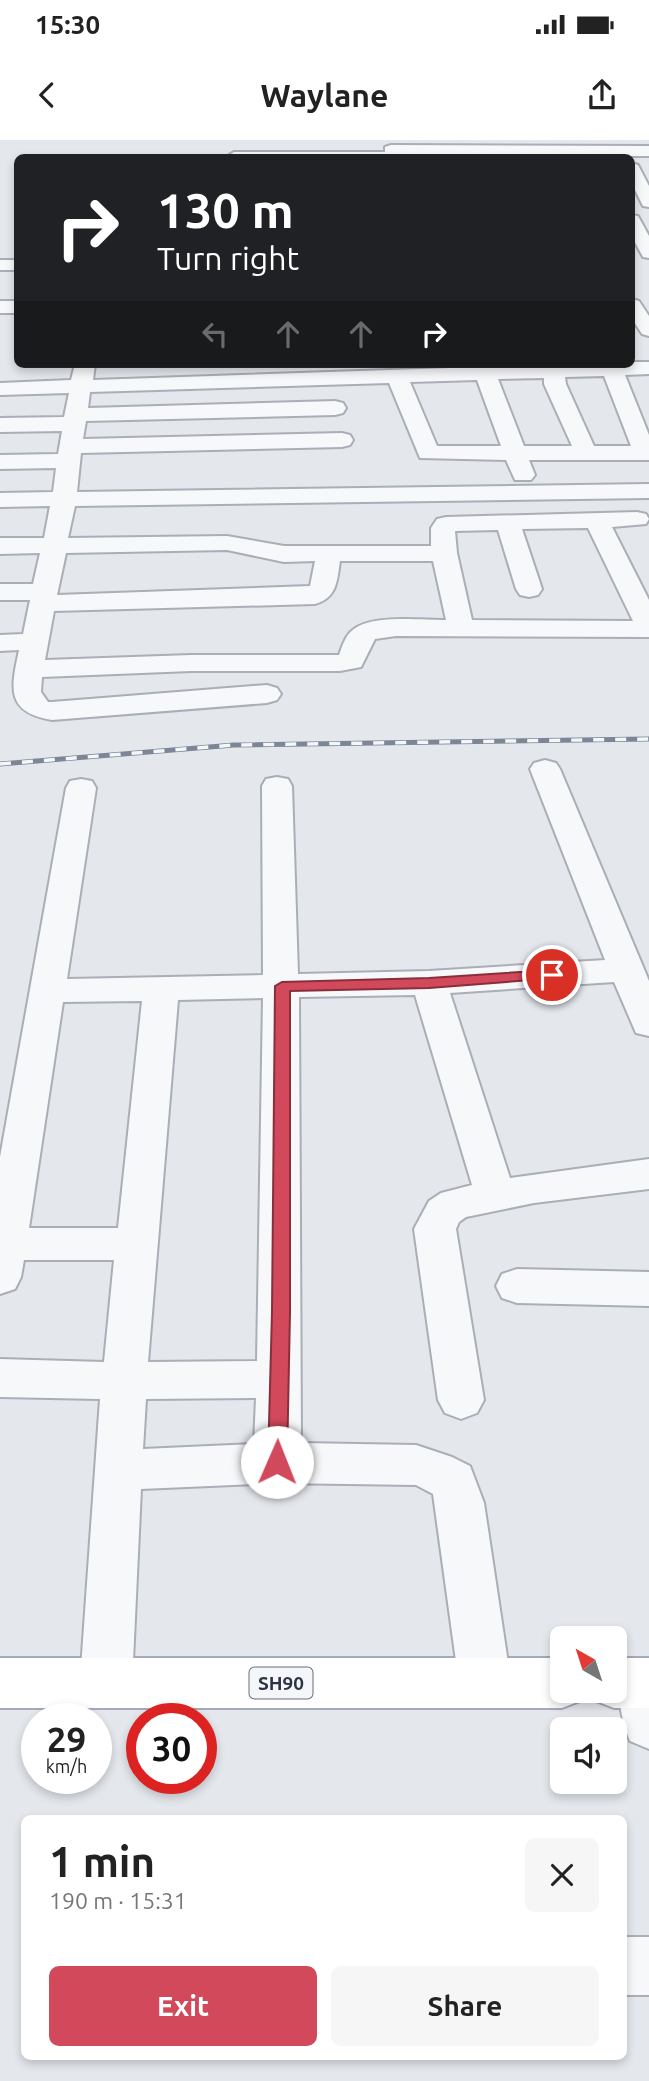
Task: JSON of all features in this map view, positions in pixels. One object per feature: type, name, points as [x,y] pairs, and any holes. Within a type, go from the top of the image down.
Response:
[{"type":"main road","name":"SH90","points":[[0,1683],[550,1683]]},
{"type":"street","points":[[346,154],[453,150],[649,151]]},
{"type":"street","points":[[635,173],[647,195]]},
{"type":"street","points":[[635,226],[649,253]]},
{"type":"street","points":[[163,370],[203,368]]},
{"type":"street","points":[[298,368],[391,372],[649,368]]},
{"type":"street","points":[[0,389],[84,376],[325,369]]},
{"type":"street","points":[[325,369],[342,440],[348,494]]},
{"type":"street","points":[[391,372],[428,453],[648,453],[626,410],[612,369]]},
{"type":"street","points":[[555,371],[555,384],[586,453]]},
{"type":"street","points":[[485,372],[517,454],[528,492]]},
{"type":"street","points":[[84,376],[56,545],[35,641],[29,683],[39,709],[52,711],[267,694]]},
{"type":"street","points":[[0,462],[72,437],[335,408]]},
{"type":"street","points":[[0,425],[72,437],[342,440]]},
{"type":"street","points":[[0,500],[637,491],[641,528],[596,519],[446,524],[443,528],[444,553],[461,629]]},
{"type":"street","points":[[0,697],[29,683],[191,663],[340,663],[351,661],[359,639],[367,632],[396,628],[649,628],[596,519]]},
{"type":"street","points":[[507,521],[529,589]]},
{"type":"street","points":[[0,546],[227,542],[276,553],[444,553]]},
{"type":"street","points":[[0,592],[45,597],[283,599],[315,596],[323,589],[329,553]]},
{"type":"street","points":[[0,643],[35,641]]},
{"type":"street","points":[[545,769],[649,1024]]},
{"type":"street","points":[[277,786],[282,986],[277,1462]]},
{"type":"street","points":[[81,788],[48,991],[12,1137],[3,1260],[137,1244]]},
{"type":"street","points":[[48,991],[429,983],[626,970]]},
{"type":"street","points":[[429,983],[495,1195]]},
{"type":"street","points":[[106,1684],[124,1381],[161,989]]},
{"type":"street","points":[[461,1400],[435,1229],[443,1212],[456,1204],[495,1195],[649,1174]]},
{"type":"street","points":[[517,1286],[649,1289]]},
{"type":"street","points":[[0,1378],[124,1381],[279,1379]]},
{"type":"street","points":[[119,1470],[277,1462],[415,1465],[436,1471],[453,1481],[460,1503],[485,1683]]},
{"type":"street","points":[[627,1966],[649,1966]]},
{"type":"railway","points":[[0,764],[234,745],[649,739]]},
{"type":"route","points":[[277,1462],[281,1312],[282,986],[429,983],[552,975]]}]
